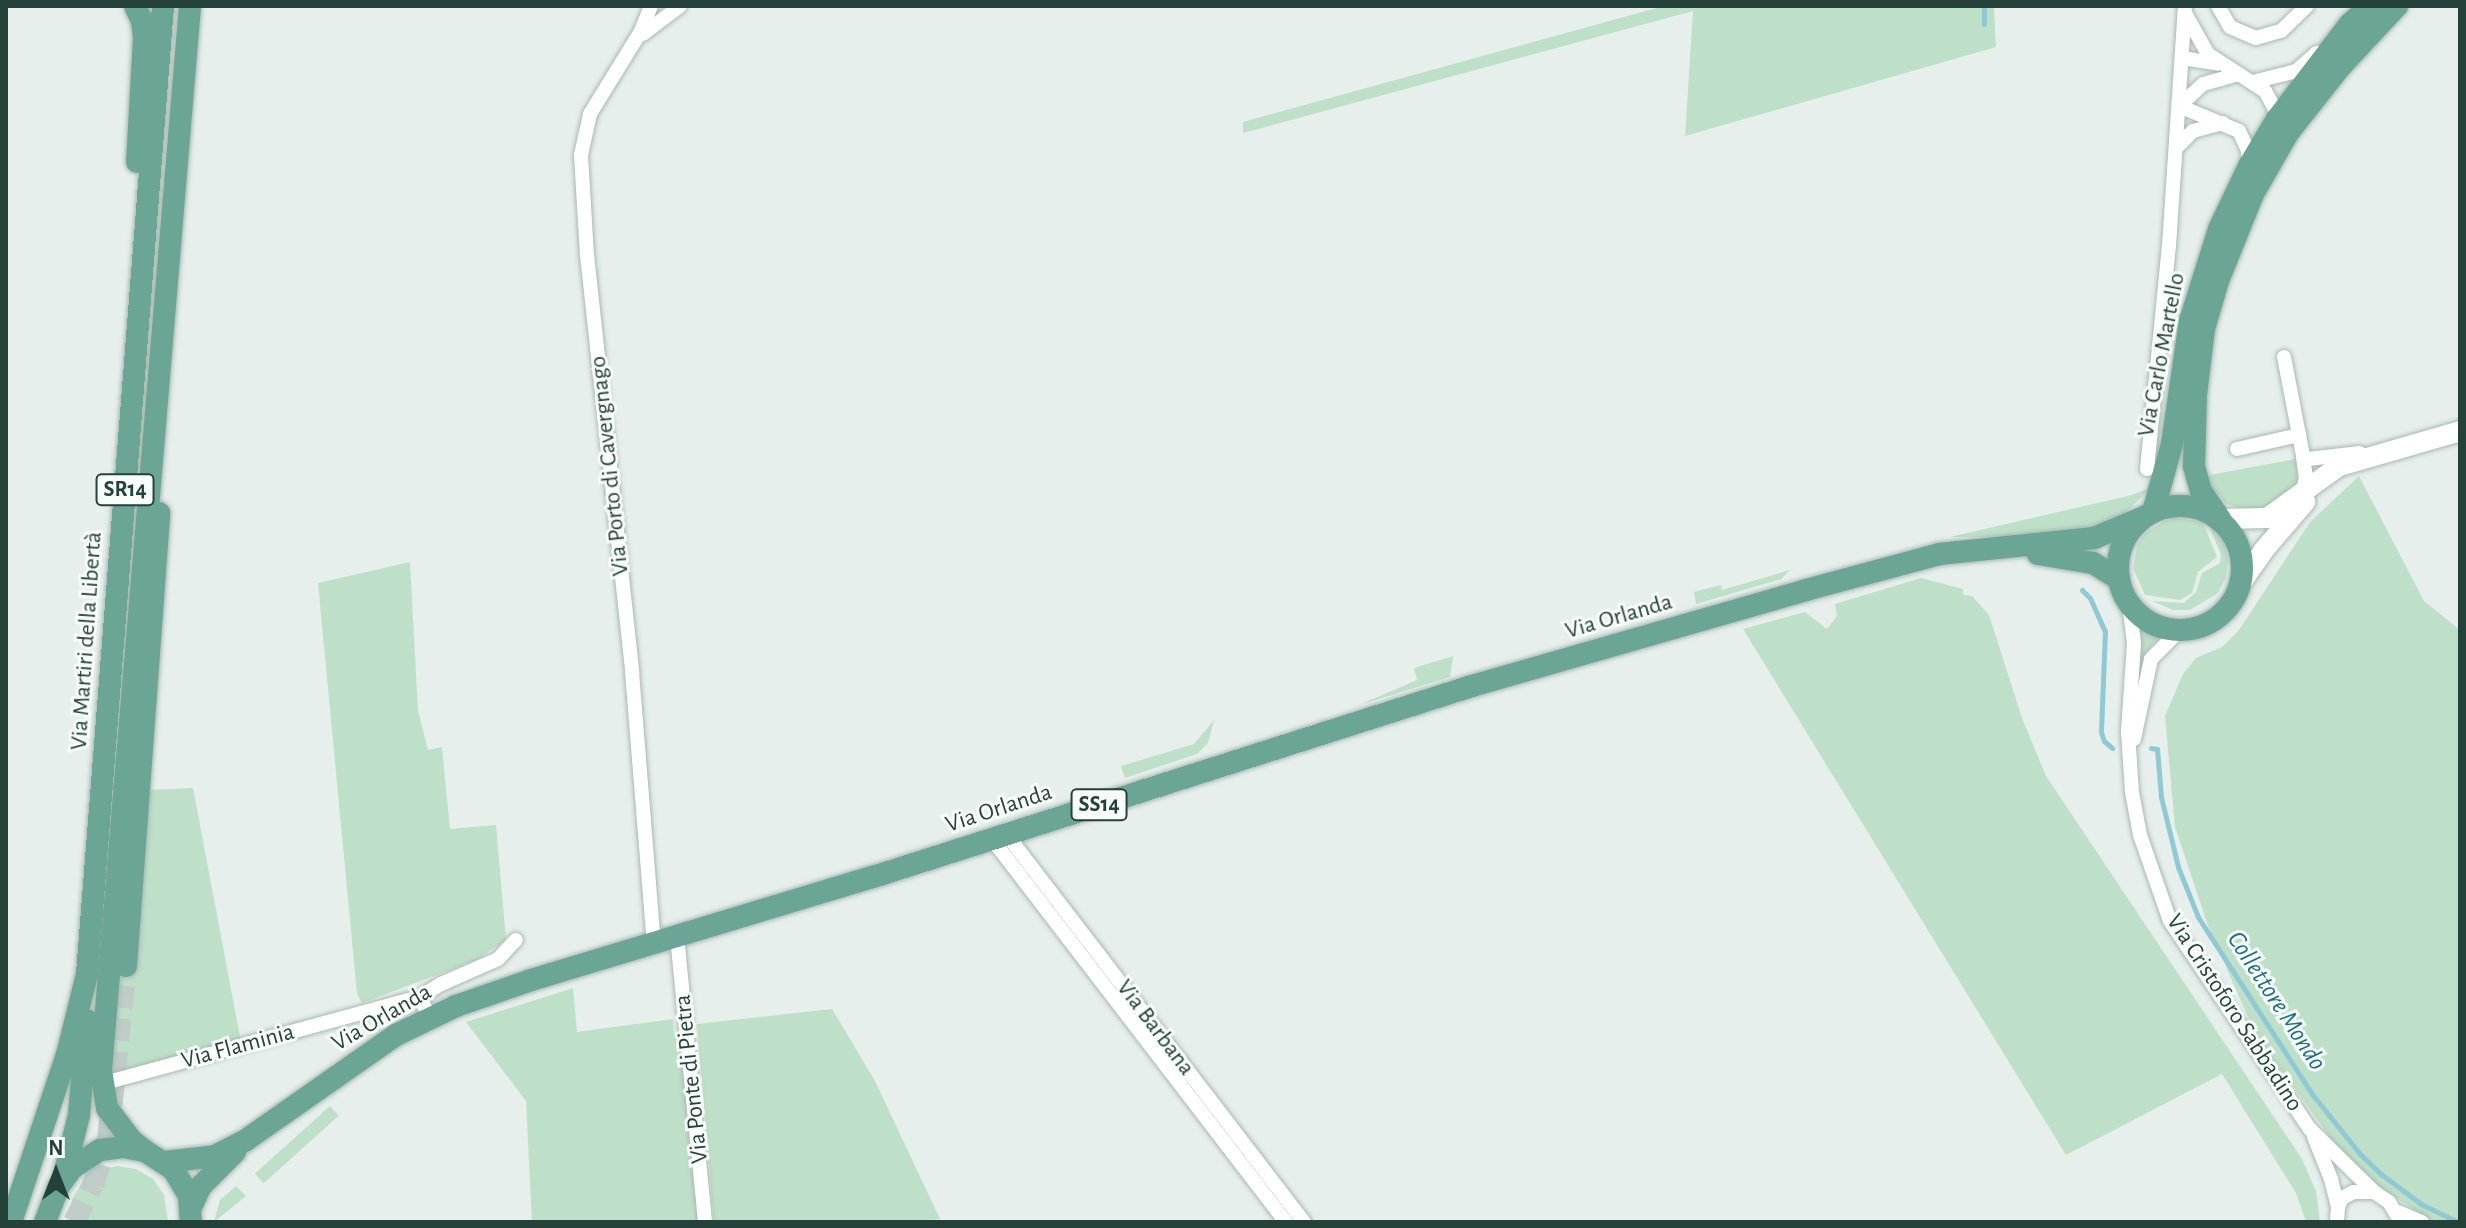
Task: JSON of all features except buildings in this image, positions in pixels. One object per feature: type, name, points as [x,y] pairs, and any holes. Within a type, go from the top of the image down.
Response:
[{"type":"main road","points":[[135,6],[142,21],[144,38],[137,149],[145,228]]},
{"type":"main road","name":"Via Martiri della Libertà","points":[[11,1222],[67,1055],[87,974],[163,6]]},
{"type":"main road","points":[[170,239],[168,137],[178,6]]},
{"type":"main road","name":"Via Martiri della Libertà","points":[[155,1156],[115,1121],[101,1084],[190,6]]},
{"type":"main road","name":"Via Carlo Martello","points":[[2148,515],[2172,444],[2190,321],[2202,274],[2249,166],[2277,119],[2350,24],[2370,6]]},
{"type":"main road","name":"Via Carlo Martello","points":[[2220,519],[2208,504],[2195,476],[2196,395],[2208,316],[2218,281],[2253,194],[2288,133],[2341,66],[2397,6]]},
{"type":"main road","name":"Via Martiri della Libertà","points":[[126,966],[158,544],[159,372]]},
{"type":"main road","points":[[2356,460],[2304,503],[2263,551],[2241,583],[2231,605],[2214,621],[2180,630],[2146,620],[2129,603],[2119,579],[2122,546],[2148,515],[2187,506],[2220,519],[2267,518],[2332,470],[2356,460],[2377,453],[2460,431]]},
{"type":"main road","name":"Via Orlanda","points":[[155,1156],[215,1156],[246,1140],[375,1048],[425,1007],[531,980],[654,943],[1000,837],[1472,686],[1853,576],[1939,554],[2094,538],[2148,515]]},
{"type":"main road","points":[[2220,519],[2240,548],[2241,583]]},
{"type":"main road","name":"Via Orlanda","points":[[1985,550],[2080,559],[2119,579]]},
{"type":"main road","name":"SR14","points":[[60,1186],[79,1115],[89,992],[87,974]]},
{"type":"main road","name":"Via Orlanda","points":[[191,1214],[201,1186],[246,1140]]},
{"type":"main road","name":"SS14","points":[[60,1186],[80,1160],[100,1150],[123,1147],[155,1156],[185,1186],[191,1214]]},
{"type":"main road","points":[[45,1222],[60,1186]]},
{"type":"main road","points":[[52,1222],[60,1186]]},
{"type":"street","points":[[631,45],[680,6]]},
{"type":"street","points":[[2218,6],[2230,27],[2256,38],[2281,31],[2307,6]]},
{"type":"street","name":"Via Porto di Cavergnago","points":[[652,8],[590,114],[582,172],[654,943]]},
{"type":"street","name":"Via Carlo Martello","points":[[2185,9],[2202,47],[2229,70],[2253,82],[2296,71],[2350,24]]},
{"type":"street","name":"Via Carlo Martello","points":[[2147,469],[2176,148],[2185,9]]},
{"type":"street","points":[[2182,58],[2229,70]]},
{"type":"street","points":[[2229,70],[2203,84],[2179,106],[2224,123],[2242,135],[2250,157],[2249,166]]},
{"type":"street","points":[[2253,82],[2269,97],[2277,119]]},
{"type":"street","name":"Via Carlo Martello","points":[[2208,316],[2225,241],[2238,205],[2274,139],[2277,119]]},
{"type":"street","points":[[2176,148],[2199,127],[2224,123]]},
{"type":"street","points":[[2284,357],[2306,478],[2302,493]]},
{"type":"street","points":[[2237,449],[2299,435]]},
{"type":"street","points":[[2303,456],[2308,459],[2377,453]]},
{"type":"street","name":"Via Cristoforo Sabbadino","points":[[2129,603],[2134,643],[2128,732],[2140,835],[2170,921],[2310,1129],[2399,1217],[2422,1222]]},
{"type":"street","name":"Via Cristoforo Sabbadino","points":[[2130,755],[2151,659],[2180,630]]},
{"type":"street","points":[[1000,837],[1286,1222]]},
{"type":"street","name":"Via Barbana","points":[[1000,837],[1304,1222]]},
{"type":"street","name":"Via Ponte di Pietra","points":[[677,936],[705,1222]]},
{"type":"street","name":"Via Flaminia","points":[[101,1084],[355,1015],[425,1007],[441,984],[498,959],[516,940]]},
{"type":"street","name":"Via Cristoforo Sabbadino","points":[[2310,1129],[2337,1215]]},
{"type":"street","name":"Via Cristoforo Sabbadino","points":[[2337,1215],[2342,1198],[2354,1192],[2374,1192]]},
{"type":"green space","points":[[1664,6],[1994,6],[1996,47],[1685,136],[1693,11],[1243,133],[1243,122]]},
{"type":"green space","points":[[2296,459],[2298,483],[2266,508],[2245,510],[2225,503],[2204,476]]},
{"type":"green space","points":[[2359,476],[2424,601],[2460,630],[2460,1222],[2433,1222],[2373,1183],[2332,1140],[2256,1035],[2208,926],[2175,827],[2165,716],[2183,674],[2196,658],[2222,647],[2239,630],[2310,522]]},
{"type":"green space","points":[[2152,487],[2123,515],[2104,527],[2025,537],[1950,537],[2132,495]]},
{"type":"green space","points":[[2172,517],[2203,522],[2217,557],[2198,572],[2192,593],[2180,600],[2145,595],[2133,568],[2137,546],[2145,533]]},
{"type":"green space","points":[[2209,526],[2223,541],[2228,558],[2226,578],[2218,593],[2190,610],[2173,610],[2152,601],[2184,603],[2196,592],[2202,573],[2220,563],[2221,554]]},
{"type":"green space","points":[[410,562],[418,711],[428,750],[442,747],[450,829],[496,825],[506,940],[476,960],[362,1003],[357,994],[318,583]]},
{"type":"green space","points":[[1790,570],[1781,579],[1696,604],[1694,592],[1721,585],[1722,590]]},
{"type":"green space","points":[[1921,578],[1963,589],[1963,595],[1972,596],[1989,615],[2022,718],[2046,776],[2302,1159],[2316,1191],[2320,1222],[2306,1222],[2296,1193],[2222,1074],[2066,1155],[1743,629],[1805,612],[1827,629],[1837,616],[1835,604]]},
{"type":"green space","points":[[2141,627],[2160,635],[2149,649],[2140,670]]},
{"type":"green space","points":[[1453,656],[1450,677],[1359,705],[1417,680],[1414,668]]},
{"type":"green space","points":[[1214,720],[1208,743],[1197,754],[1125,778],[1121,766],[1194,744]]},
{"type":"green space","points":[[193,788],[241,1042],[126,1072],[112,1072],[117,965],[149,790]]},
{"type":"green space","points":[[573,988],[577,1032],[673,1019],[674,1034],[683,1035],[698,1222],[532,1222],[526,1101],[466,1022]]},
{"type":"green space","points":[[832,1009],[875,1081],[940,1219],[903,1222],[714,1222],[697,1024]]},
{"type":"green space","points":[[330,1106],[339,1116],[264,1183],[255,1174]]},
{"type":"green space","points":[[117,1166],[136,1169],[153,1179],[164,1195],[168,1222],[70,1222],[72,1199],[82,1183],[98,1171]]},
{"type":"green space","points":[[236,1186],[246,1196],[214,1222],[220,1200]]},
{"type":"waterway","name":"Collettore Mondo","points":[[1984,6],[1984,24]]},
{"type":"waterway","name":"Collettore Mondo","points":[[2082,590],[2090,598],[2105,631],[2101,732],[2104,741],[2112,748]]},
{"type":"waterway","name":"Collettore Mondo","points":[[2151,748],[2157,749],[2161,797],[2178,867],[2198,917],[2312,1094],[2360,1154],[2381,1174],[2421,1204],[2458,1222]]},
{"type":"tunnel","points":[[74,1222],[93,1185],[108,1139],[126,966]]}]
